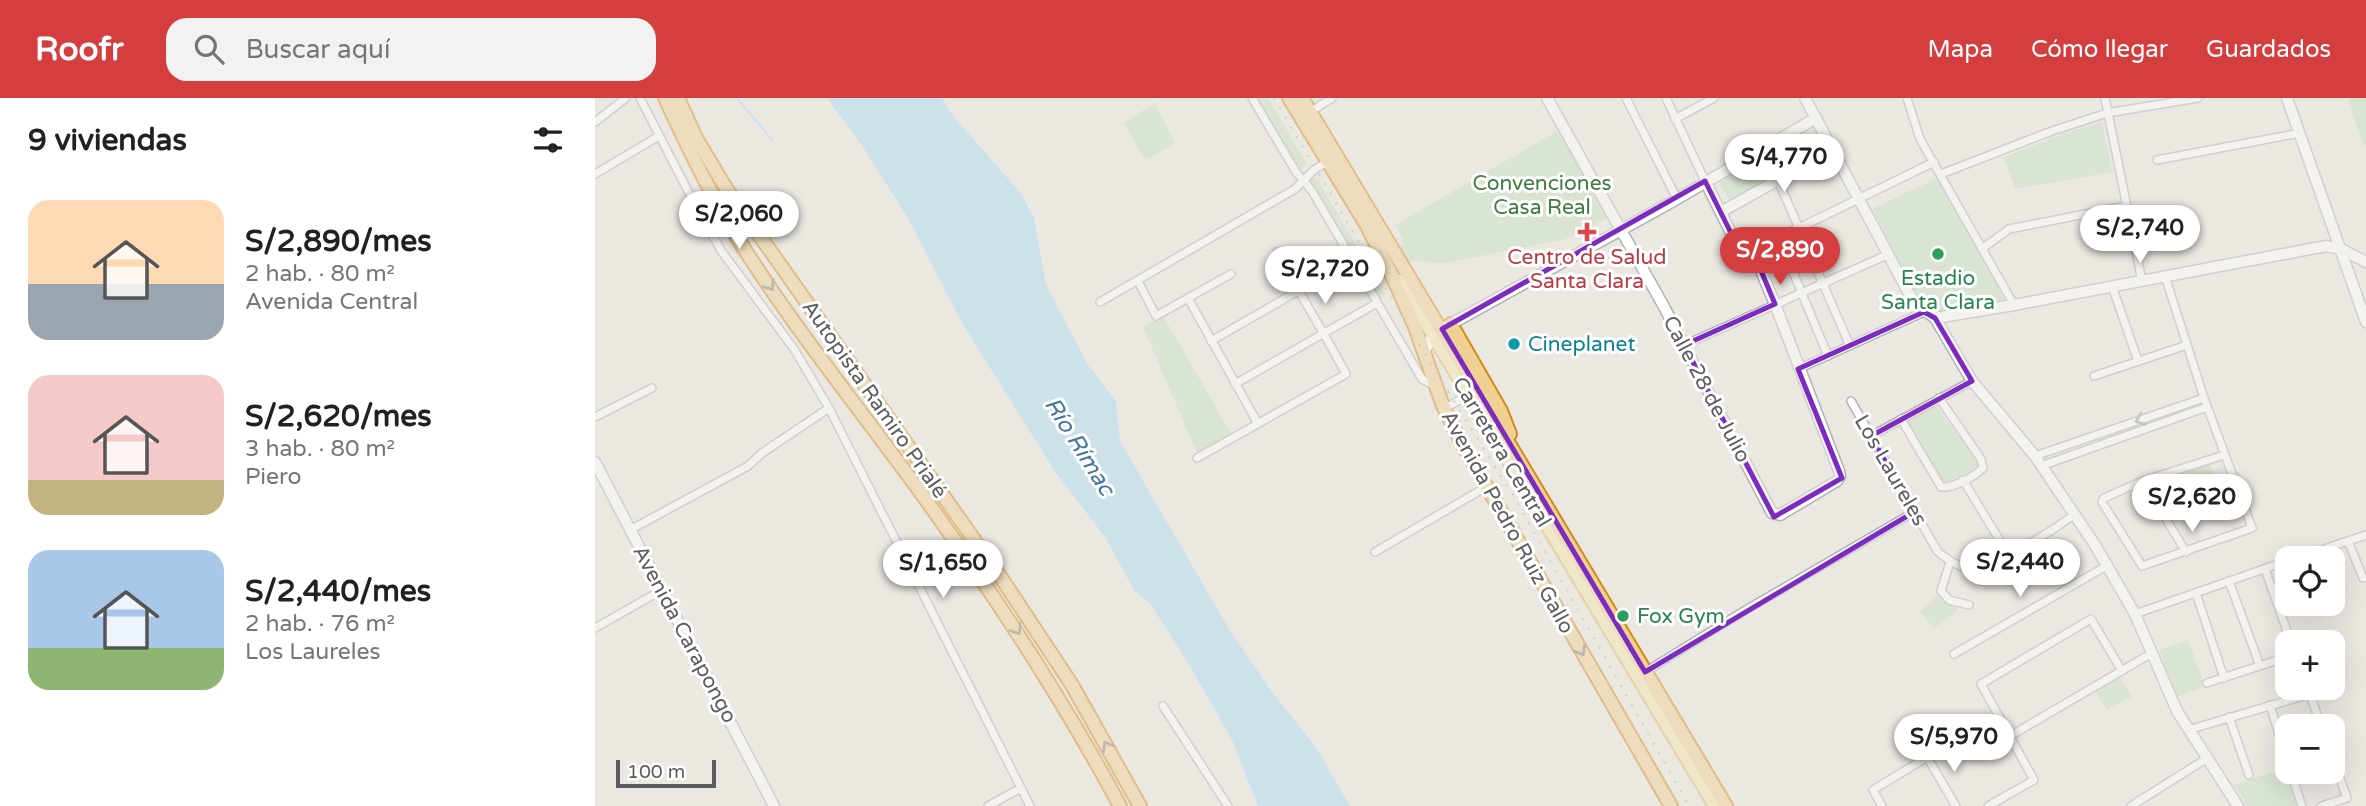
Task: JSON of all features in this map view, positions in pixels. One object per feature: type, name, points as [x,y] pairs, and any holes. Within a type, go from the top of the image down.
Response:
[{"type":"highway","name":"Autopista Ramiro Prialé","points":[[666,98],[689,148],[738,238],[768,284],[986,585],[1073,720],[1120,806]]},
{"type":"highway","name":"Autopista Ramiro Prialé","points":[[677,98],[696,138],[726,188],[1016,600],[1072,685],[1140,806]]},
{"type":"highway","name":"Carretera Central","points":[[1289,98],[1332,159],[1442,330],[1726,806]]},
{"type":"highway","name":"Carretera Central","points":[[1302,98],[1367,226]]},
{"type":"highway","name":"Avenida Pedro Ruiz Gallo","points":[[1367,226],[1404,302],[1444,408],[1486,487],[1671,806]]},
{"type":"main road","name":"Carretera Central","points":[[1367,226],[1442,330],[1468,395],[1714,806]]},
{"type":"street","points":[[640,98],[722,252],[794,349],[829,408],[1030,806]]},
{"type":"street","points":[[1252,98],[1422,379],[1434,386]]},
{"type":"street","points":[[1310,111],[1332,98]]},
{"type":"street","name":"Calle 28 de Julio","points":[[1548,98],[1684,345],[1772,513],[1780,515],[1840,477],[1798,369]]},
{"type":"street","points":[[1626,98],[1677,199]]},
{"type":"street","points":[[1666,98],[1731,233],[1751,247],[1798,369],[1924,312]]},
{"type":"street","points":[[1675,119],[1714,98]]},
{"type":"street","points":[[1805,98],[1914,303],[1935,318],[1972,381],[2035,456],[2108,565],[2135,614],[2169,695],[2206,759],[2238,806]]},
{"type":"street","points":[[1907,98],[1920,139],[2014,305]]},
{"type":"street","points":[[2105,98],[2142,281]]},
{"type":"street","points":[[1941,173],[2108,113],[2198,98]]},
{"type":"street","points":[[2287,98],[2366,322]]},
{"type":"street","points":[[595,122],[621,100]]},
{"type":"street","points":[[1424,353],[1442,330],[1816,118]]},
{"type":"street","points":[[2157,160],[2299,133]]},
{"type":"street","points":[[595,174],[659,136]]},
{"type":"street","points":[[1721,212],[1831,150]]},
{"type":"street","points":[[1100,302],[1295,189],[1332,159]]},
{"type":"street","points":[[1751,247],[1799,228],[1934,162]]},
{"type":"street","points":[[1778,180],[1850,346]]},
{"type":"street","points":[[1983,248],[2009,229],[2126,206]]},
{"type":"street","points":[[1778,236],[1828,356]]},
{"type":"street","points":[[1935,318],[2326,246],[2341,249],[2366,262]]},
{"type":"street","points":[[1197,457],[1346,374],[1277,252]]},
{"type":"street","points":[[1684,345],[1887,255]]},
{"type":"street","points":[[2347,266],[2366,262]]},
{"type":"street","points":[[1138,281],[1156,316],[1231,274]]},
{"type":"street","points":[[2165,276],[2224,455],[2252,528],[2141,566],[2102,502],[2104,498],[2143,481],[2224,455]]},
{"type":"street","points":[[2112,286],[2138,361]]},
{"type":"street","points":[[1211,341],[1298,291]]},
{"type":"street","points":[[1188,298],[1257,422]]},
{"type":"street","points":[[1235,384],[1377,303]]},
{"type":"street","points":[[2094,376],[2187,345]]},
{"type":"street","points":[[1871,436],[1972,381]]},
{"type":"street","points":[[595,417],[652,388]]},
{"type":"street","points":[[1444,408],[1468,395]]},
{"type":"street","points":[[1901,418],[1941,487],[1948,487],[1963,480],[1981,470],[1982,464],[1939,398]]},
{"type":"street","name":"Los Laureles","points":[[1851,401],[1938,552],[1950,562]]},
{"type":"street","points":[[2035,456],[2206,402]]},
{"type":"street","points":[[2041,466],[2206,402]]},
{"type":"street","points":[[630,530],[748,466],[762,453],[829,408]]},
{"type":"street","name":"Avenida Carapongo","points":[[595,462],[774,806]]},
{"type":"street","points":[[1963,480],[2008,554]]},
{"type":"street","points":[[2143,481],[2186,552]]},
{"type":"street","points":[[1375,552],[1486,487]]},
{"type":"street","points":[[2163,515],[2236,488]]},
{"type":"street","points":[[1645,672],[1755,604],[1914,512]]},
{"type":"street","points":[[1969,605],[1949,600],[1941,591],[1950,562],[1973,568],[1997,561],[2074,515]]},
{"type":"street","points":[[2335,546],[2366,535]]},
{"type":"street","points":[[2348,541],[2363,578]]},
{"type":"street","points":[[1954,654],[2108,565]]},
{"type":"street","points":[[2135,614],[2275,566]]},
{"type":"street","points":[[2265,569],[2287,630]]},
{"type":"street","points":[[2229,581],[2260,666]]},
{"type":"street","points":[[595,628],[662,590]]},
{"type":"street","points":[[2196,593],[2224,678]]},
{"type":"street","points":[[1988,806],[2034,780],[1981,684],[2091,619],[2122,671]]},
{"type":"street","points":[[2010,736],[2152,653]]},
{"type":"street","points":[[2207,683],[2275,661]]},
{"type":"street","points":[[2188,730],[2284,700]]},
{"type":"street","points":[[2270,705],[2275,721]]},
{"type":"street","points":[[1163,706],[1228,806]]},
{"type":"street","points":[[2229,717],[2249,775]]},
{"type":"street","points":[[1882,806],[1873,790],[1988,720],[2010,736]]},
{"type":"street","points":[[1927,757],[1957,806]]},
{"type":"street","points":[[2131,806],[2206,759]]},
{"type":"street","points":[[2295,784],[2302,806]]},
{"type":"street","points":[[2321,806],[2347,798],[2342,784]]},
{"type":"street","points":[[988,806],[1021,788]]},
{"type":"highlighted area","points":[[1705,181],[1731,233],[1751,247],[1775,304],[1684,345],[1774,517],[1842,478],[1798,369],[1924,312],[1935,318],[1972,381],[1871,436],[1914,512],[1645,672],[1442,329]]},
{"type":"green space","points":[[1258,98],[1268,98],[1307,164],[1300,170]]},
{"type":"green space","points":[[2348,98],[2366,98],[2366,144],[2363,146]]},
{"type":"green space","points":[[1155,103],[1175,143],[1148,159],[1144,157],[1123,123]]},
{"type":"green space","points":[[2102,122],[2112,172],[2015,189],[2004,157],[2062,134]]},
{"type":"green space","name":"Convenciones Casa Real","points":[[1561,129],[1610,216],[1562,240],[1445,263],[1405,260],[1398,248],[1404,243],[1395,225]]},
{"type":"green space","points":[[1808,134],[1818,152],[1733,202],[1730,201],[1719,182],[1721,180]]},
{"type":"green space","points":[[1309,177],[1318,180],[1385,295],[1378,299],[1307,180]]},
{"type":"green space","name":"Estadio Santa Clara","points":[[1939,177],[2004,299],[2001,304],[1942,312],[1923,305],[1872,209]]},
{"type":"green space","points":[[1163,316],[1231,433],[1197,453],[1143,327]]},
{"type":"green space","points":[[1933,406],[1938,408],[1979,464],[1977,469],[1948,485],[1943,484],[1906,421]]},
{"type":"green space","points":[[2210,464],[2219,490],[2183,504],[2168,481],[2180,502],[2166,511],[2151,488],[2167,479]]},
{"type":"green space","points":[[1938,595],[1959,610],[1934,628],[1920,612]]},
{"type":"green space","points":[[2188,640],[2205,687],[2177,696],[2159,650]]},
{"type":"green space","points":[[2119,676],[2132,696],[2107,710],[2095,690]]},
{"type":"green space","points":[[1985,727],[2002,741],[2009,752],[1994,761],[1976,732]]},
{"type":"green space","points":[[2275,772],[2275,784],[2291,784],[2299,806],[2248,806],[2234,785]]},
{"type":"water","name":"Río Rímac","points":[[827,98],[942,98],[953,116],[1020,192],[1034,218],[1046,285],[1088,365],[1116,401],[1120,441],[1229,629],[1270,689],[1317,749],[1350,806],[1258,806],[1232,740],[1187,661],[1151,605],[1134,590],[1105,537],[1054,470],[962,323],[909,220],[861,144]]},
{"type":"waterway","points":[[737,98],[772,140]]},
{"type":"railway","points":[[1274,98],[1424,353],[1514,497],[1689,806]]},
{"type":"place","name":"Centro de Salud Santa Clara","points":[[1587,232]]},
{"type":"place","name":"Estadio Santa Clara","points":[[1938,254]]},
{"type":"place","name":"Cineplanet","points":[[1514,344]]},
{"type":"place","name":"Fox Gym","points":[[1623,616]]}]
